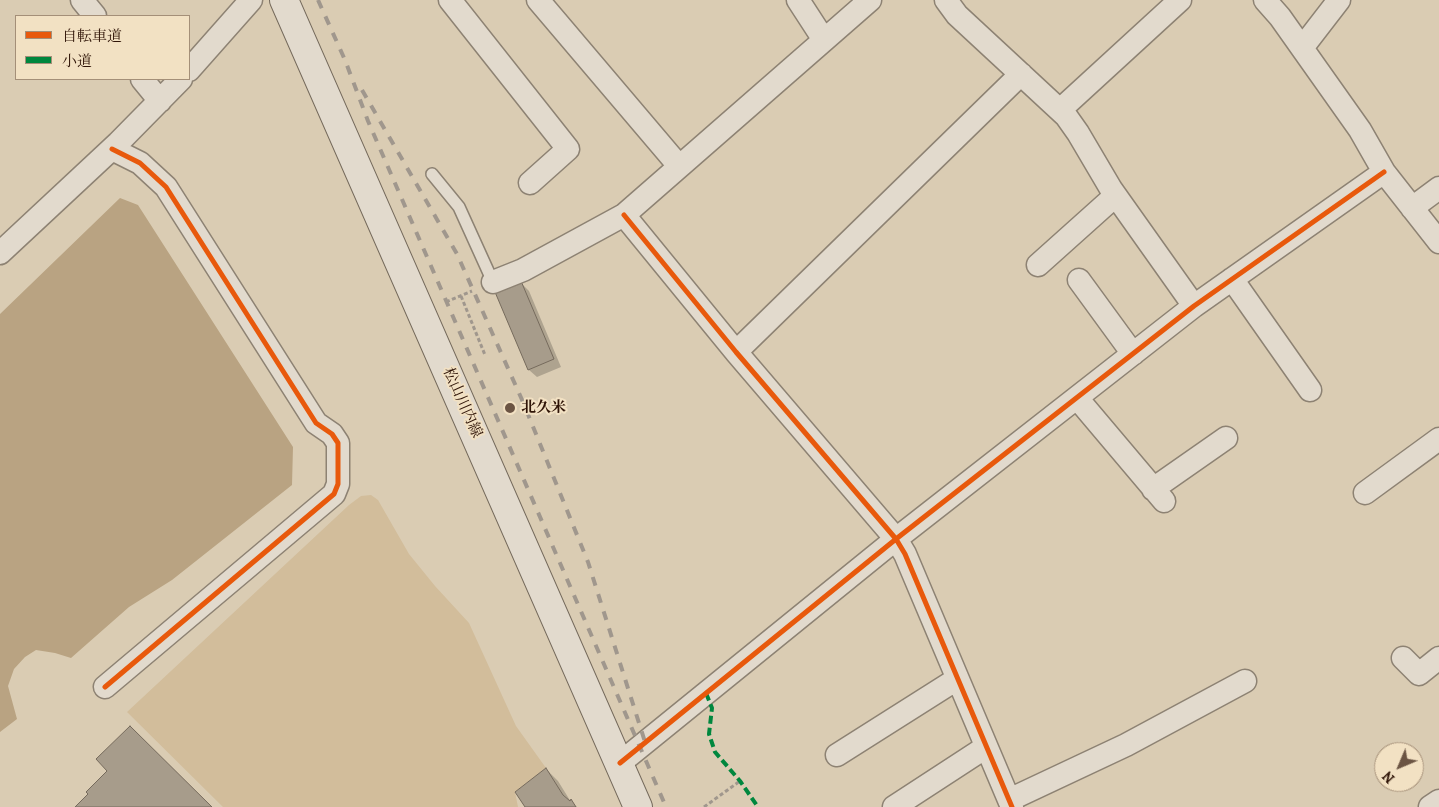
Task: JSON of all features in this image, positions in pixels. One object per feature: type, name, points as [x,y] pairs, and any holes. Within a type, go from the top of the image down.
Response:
[{"type":"main road","name":"松山川内線","points":[[284,0],[620,762],[638,807]]},
{"type":"street","points":[[190,69],[251,0]]},
{"type":"street","points":[[450,0],[568,149],[530,182]]},
{"type":"street","points":[[538,0],[679,166]]},
{"type":"street","points":[[798,0],[824,40]]},
{"type":"street","points":[[493,282],[522,270],[624,215],[870,0]]},
{"type":"street","points":[[946,0],[957,15],[1066,116],[1115,196],[1194,306]]},
{"type":"street","points":[[1060,110],[1180,0]]},
{"type":"street","points":[[1265,0],[1302,48],[1360,130],[1384,172],[1439,242]]},
{"type":"street","points":[[1302,48],[1339,0]]},
{"type":"street","points":[[736,352],[1021,74]]},
{"type":"street","points":[[143,80],[160,102]]},
{"type":"street","points":[[0,253],[112,150],[180,80]]},
{"type":"street","points":[[105,687],[334,494],[338,484],[338,443],[332,434],[316,424],[166,187],[140,163],[112,150]]},
{"type":"street","points":[[620,762],[896,539],[1194,306],[1384,172]]},
{"type":"street","points":[[1412,208],[1439,188]]},
{"type":"street","points":[[1038,265],[1115,196]]},
{"type":"street","points":[[624,215],[736,352],[896,539],[905,554],[1010,804],[1126,745],[1245,681]]},
{"type":"street","points":[[1232,279],[1310,390]]},
{"type":"street","points":[[1079,280],[1132,354]]},
{"type":"street","points":[[1077,398],[1158,495],[1226,438]]},
{"type":"street","points":[[1366,493],[1439,439]]},
{"type":"street","points":[[1402,658],[1419,674],[1439,658]]},
{"type":"street","points":[[837,755],[958,679]]},
{"type":"street","points":[[894,807],[986,747]]},
{"type":"street","points":[[1430,807],[1439,801]]},
{"type":"lane","points":[[432,174],[459,207],[493,282]]},
{"type":"path","points":[[423,314],[493,282]]},
{"type":"path","points":[[461,296],[485,355]]},
{"type":"path","points":[[704,807],[740,782]]},
{"type":"shaded area","points":[[120,198],[138,205],[293,447],[292,485],[172,580],[129,607],[71,658],[36,650],[25,657],[14,669],[8,686],[17,719],[0,732],[0,314]]},
{"type":"shaded area","points":[[371,495],[378,500],[409,554],[469,623],[516,726],[546,768],[515,792],[518,807],[223,807],[127,712],[349,505],[361,496]]},
{"type":"building","points":[[521,281],[554,359],[528,370],[495,292]]},
{"type":"building","points":[[130,726],[212,807],[75,807],[88,794],[86,792],[107,771],[96,759]]},
{"type":"building","points":[[546,768],[563,795],[570,801],[571,799],[576,807],[525,807],[515,792]]},
{"type":"railway","points":[[318,0],[345,60],[368,121],[666,807]]},
{"type":"railway","points":[[362,90],[457,254],[523,402],[588,562],[645,742]]},
{"type":"marked path","points":[[706,693],[712,708],[709,734],[715,752],[740,781],[758,807]]},
{"type":"cycle path","points":[[105,687],[334,494],[338,484],[338,443],[332,434],[316,423],[166,187],[140,163],[112,149]]},
{"type":"cycle path","points":[[620,763],[896,539],[1194,306],[1384,172]]},
{"type":"cycle path","points":[[624,215],[736,352],[896,539],[905,554],[1012,807]]},
{"type":"place","name":"北久米","points":[[510,408]]}]
